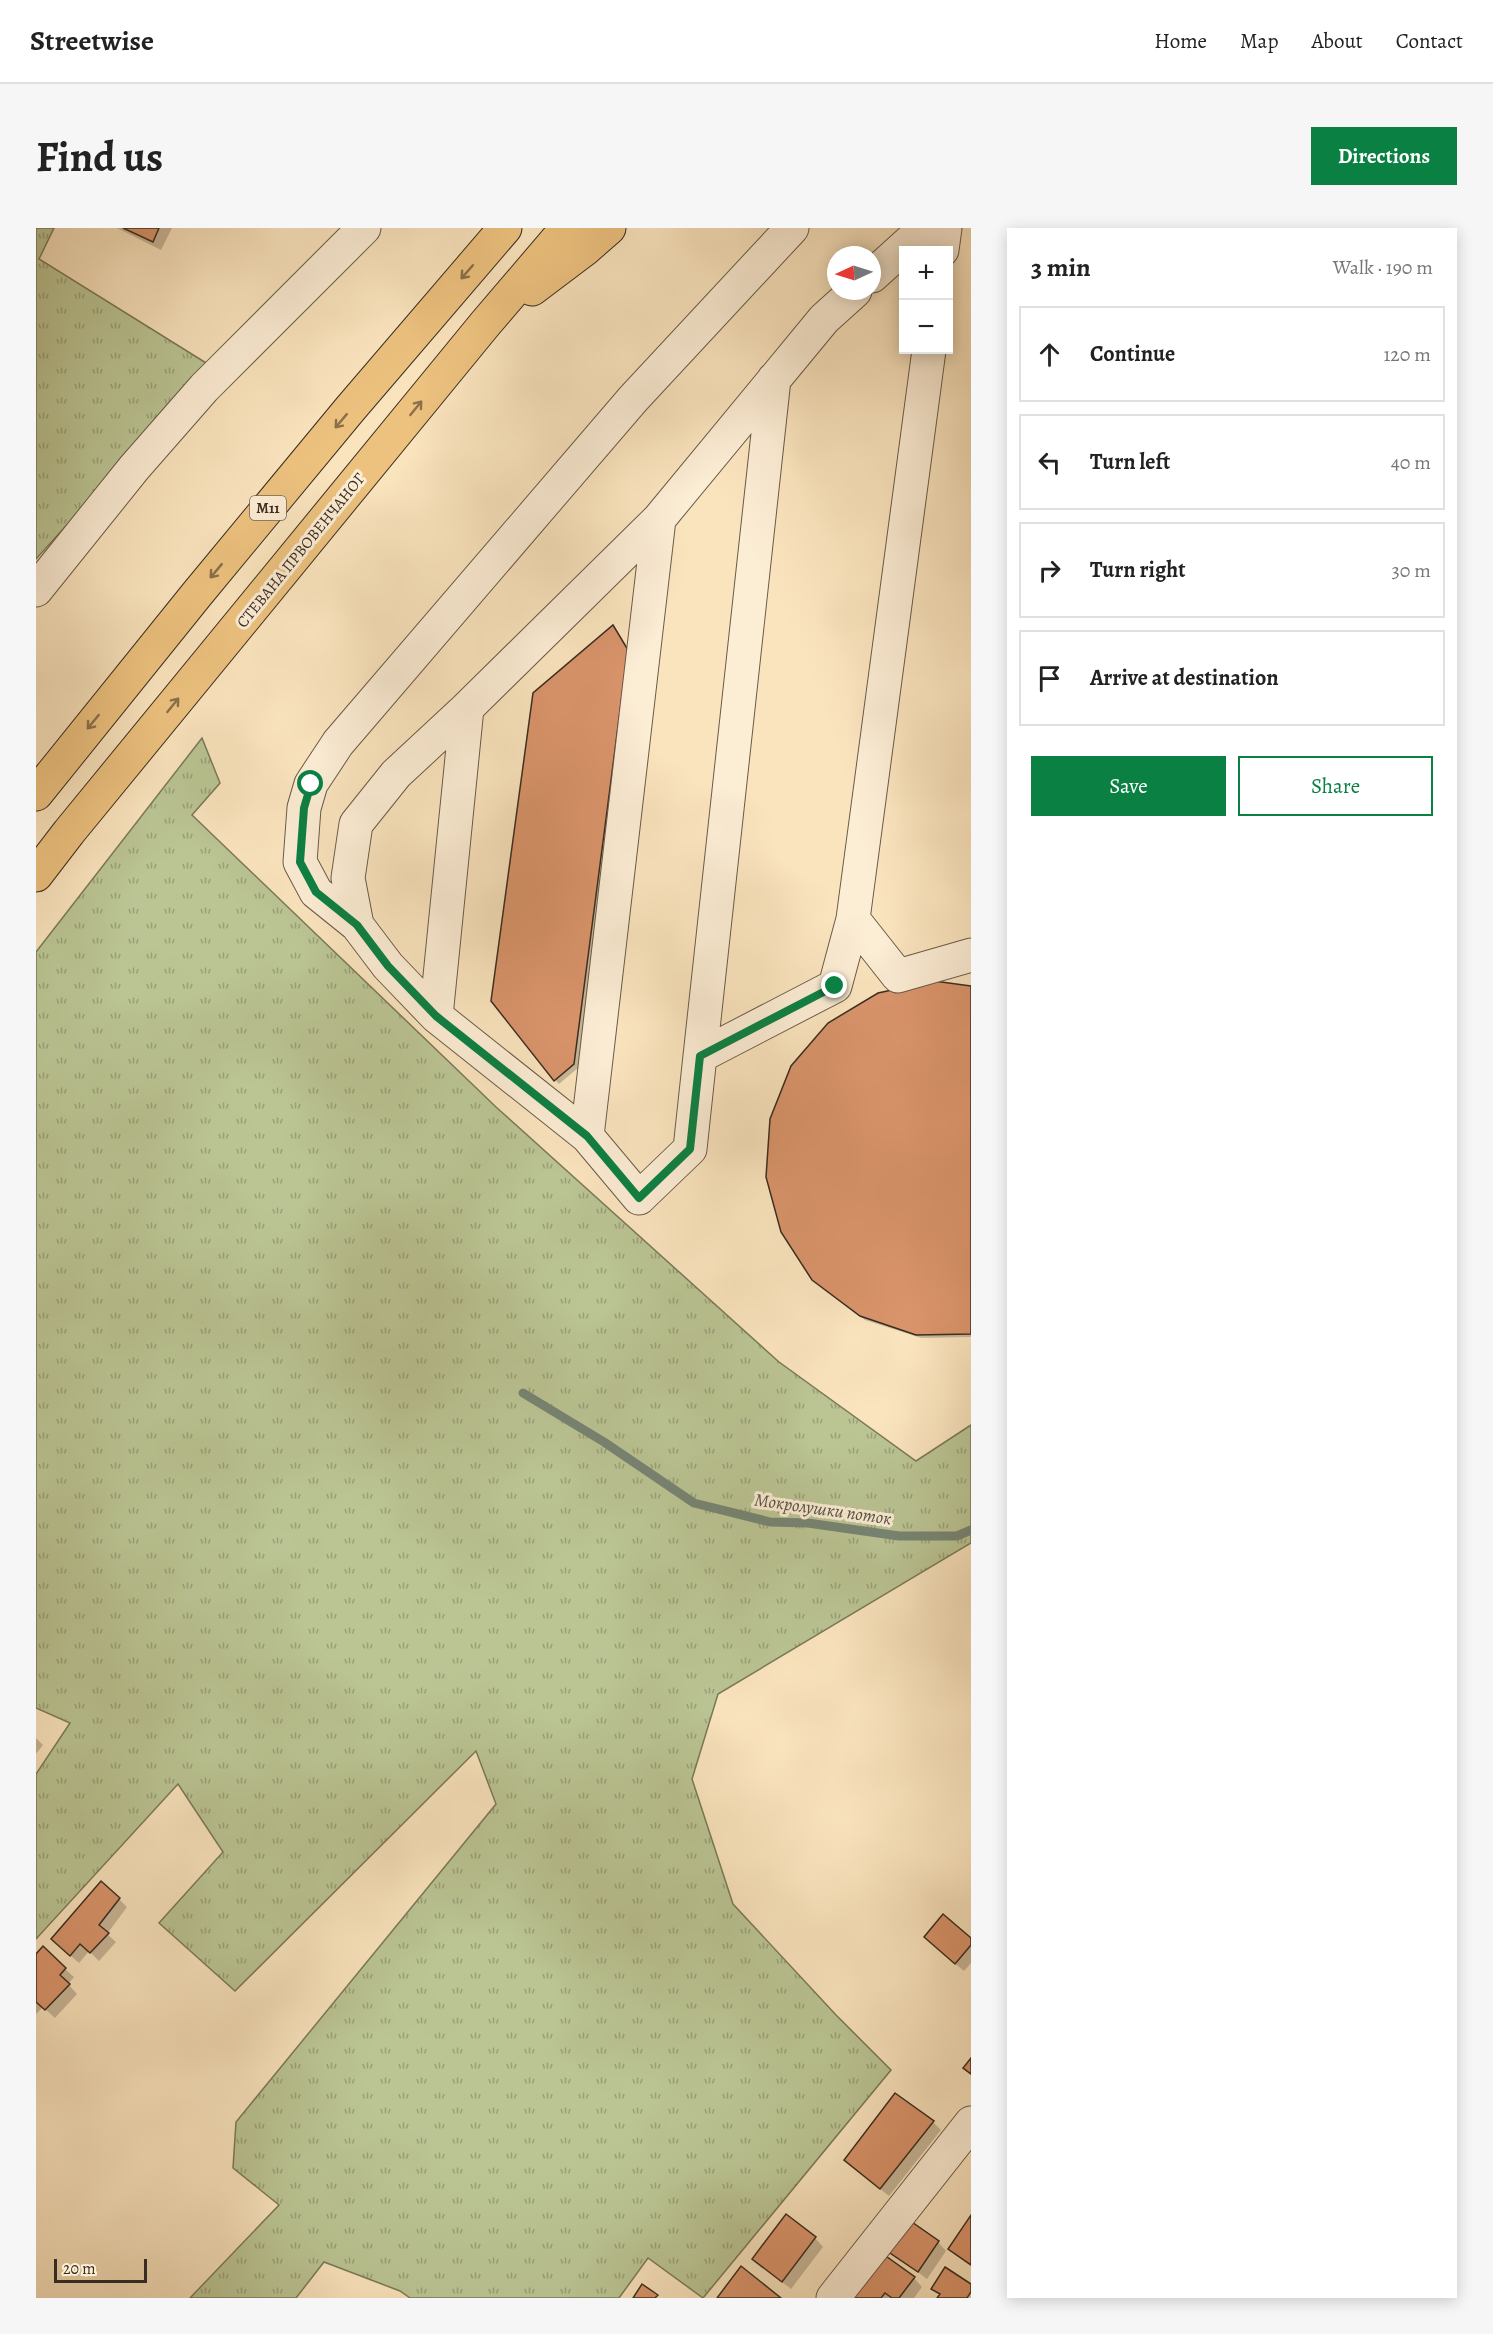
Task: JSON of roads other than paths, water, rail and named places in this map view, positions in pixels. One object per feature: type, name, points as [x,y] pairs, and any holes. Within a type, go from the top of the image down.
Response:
[{"type":"highway","name":"M11","points":[[36,794],[306,462],[505,228]]},
{"type":"highway","name":"СТЕВАНА ПРВОВЕНЧАНОГ","points":[[36,875],[485,324],[567,228]]},
{"type":"highway","points":[[485,324],[585,249],[609,228]]},
{"type":"lane","points":[[36,590],[134,468],[204,388],[364,228]]},
{"type":"lane","points":[[774,379],[690,1149],[639,1198],[587,1136],[436,1016],[388,966],[357,925],[316,892],[300,862],[304,808],[311,784],[346,734],[625,408],[792,228]]},
{"type":"lane","points":[[881,268],[926,228]]},
{"type":"lane","points":[[943,246],[945,228]]},
{"type":"lane","points":[[357,925],[348,878],[356,824],[396,774],[467,708],[659,519],[824,319],[845,300]]},
{"type":"lane","points":[[700,1056],[835,986],[853,919],[928,354]]},
{"type":"lane","points":[[587,1136],[659,519]]},
{"type":"lane","points":[[436,1016],[467,708]]},
{"type":"lane","points":[[853,919],[898,976],[971,955]]},
{"type":"lane","points":[[833,2298],[971,2123]]},
{"type":"waterway","name":"Мокролушки поток","points":[[523,1393],[604,1442],[694,1503],[770,1522],[808,1523],[899,1536],[957,1536],[971,1530]]}]
